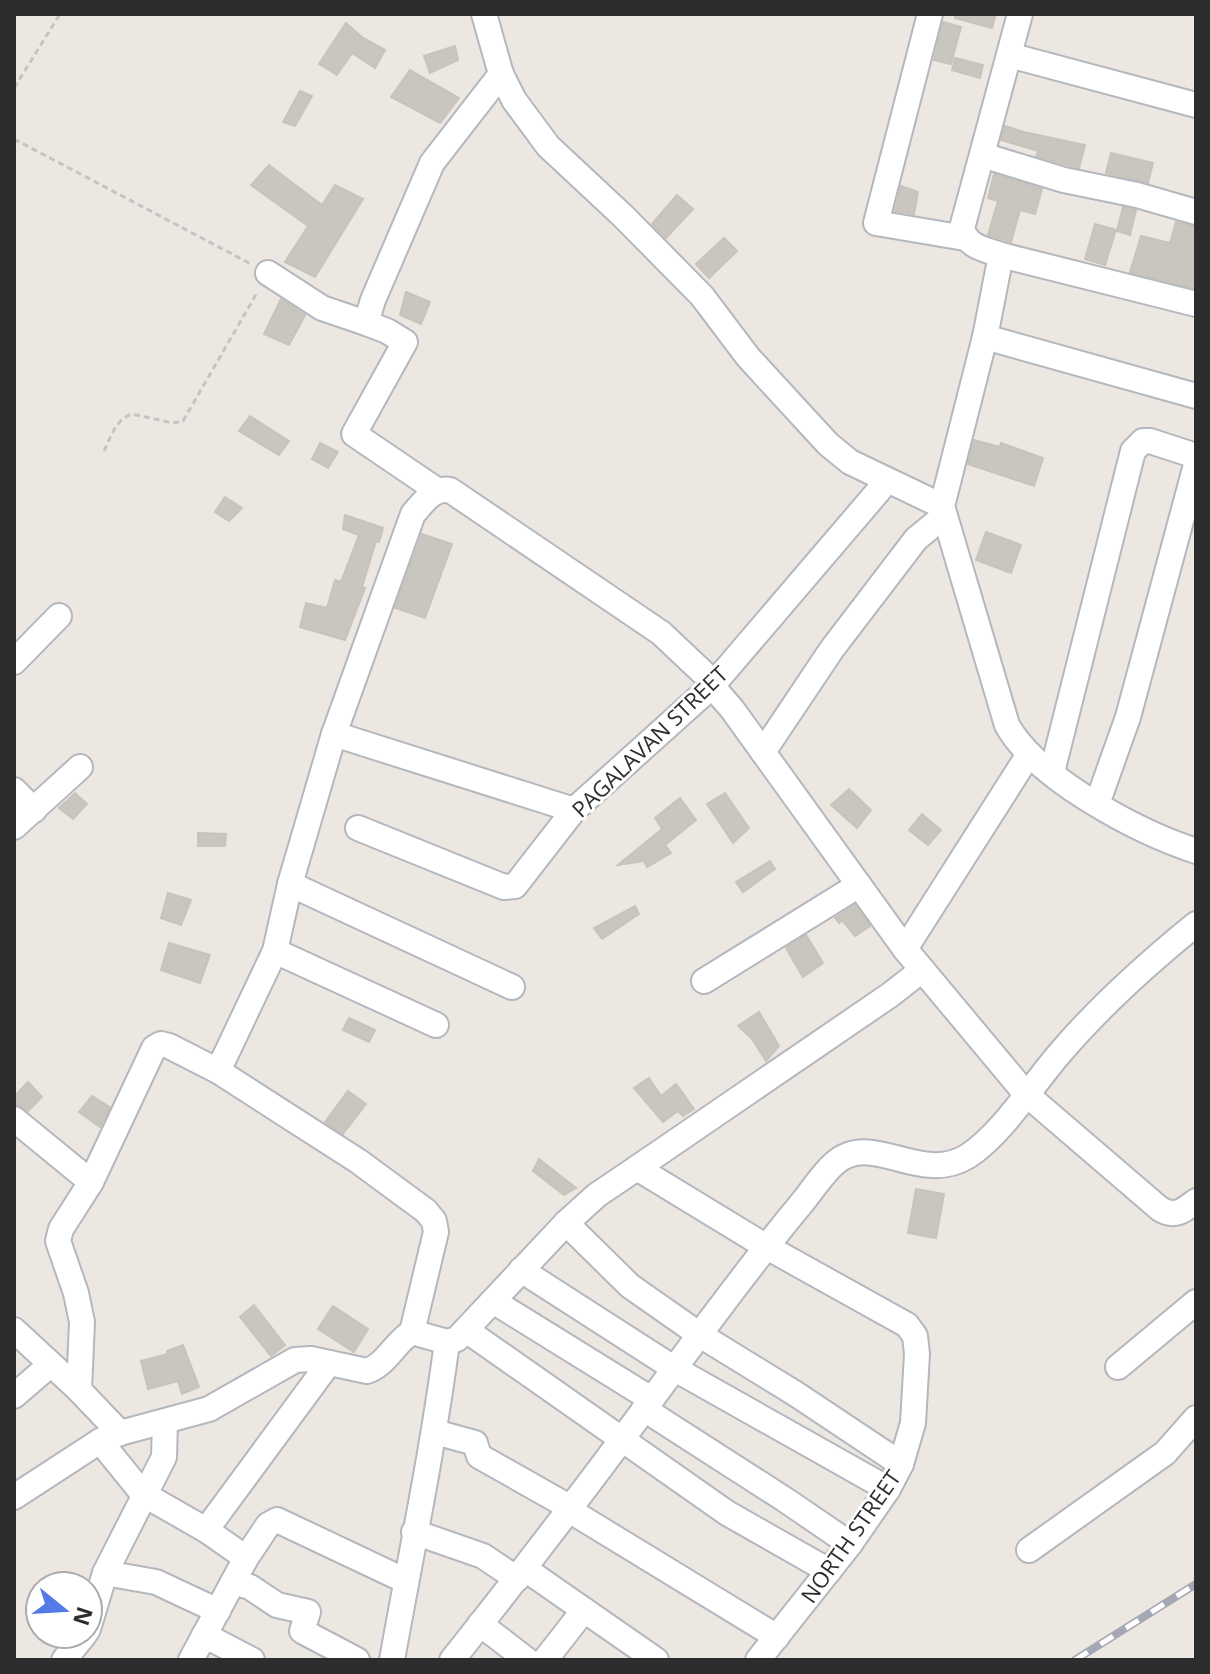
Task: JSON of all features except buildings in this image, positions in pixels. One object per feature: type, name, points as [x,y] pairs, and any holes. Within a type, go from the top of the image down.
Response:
[{"type":"street","points":[[484,14],[501,74],[514,100],[548,146],[702,296],[748,357],[828,444],[850,462],[943,511]]},
{"type":"street","points":[[930,14],[876,223],[965,238],[973,245],[1001,255],[1196,304]]},
{"type":"street","points":[[965,238],[962,228],[1020,14]]},
{"type":"street","points":[[1009,55],[1196,105]]},
{"type":"street","points":[[366,323],[432,163],[501,74]]},
{"type":"street","points":[[982,155],[1064,180],[1137,195],[1196,212]]},
{"type":"street","points":[[1001,255],[985,337],[943,511],[1007,725],[1029,754],[1081,795],[1176,844],[1196,851]]},
{"type":"street","points":[[268,273],[322,308],[387,331],[405,342],[354,434],[438,491]]},
{"type":"street","points":[[985,337],[1196,396]]},
{"type":"street","points":[[1052,772],[1133,451],[1143,441],[1150,441],[1196,456]]},
{"type":"street","points":[[1097,804],[1128,717],[1196,465]]},
{"type":"street","name":"PAGALAVAN STREET","points":[[358,828],[504,887],[515,886],[574,810],[713,684],[887,481]]},
{"type":"street","points":[[218,1071],[275,951],[290,884],[334,734],[413,514],[438,491],[450,490],[649,624],[713,684],[905,949],[1026,1094],[1160,1209],[1174,1214],[1183,1212],[1196,1201]]},
{"type":"street","points":[[763,752],[832,649],[916,539],[943,511]]},
{"type":"street","points":[[14,662],[59,616]]},
{"type":"street","points":[[334,734],[574,810]]},
{"type":"street","points":[[905,949],[1029,754]]},
{"type":"street","points":[[14,827],[80,767]]},
{"type":"street","points":[[14,790],[34,810]]},
{"type":"street","points":[[290,884],[512,987]]},
{"type":"street","points":[[704,981],[859,885]]},
{"type":"street","points":[[452,1660],[521,1574],[765,1246],[837,1161],[857,1152],[874,1152],[932,1167],[950,1165],[967,1156],[988,1140],[1062,1050],[1157,956],[1196,924]]},
{"type":"street","points":[[275,951],[436,1025]]},
{"type":"street","points":[[392,1660],[414,1532],[457,1336],[597,1195],[922,970]]},
{"type":"street","points":[[79,1390],[82,1322],[76,1293],[58,1241],[61,1229],[91,1182],[154,1048],[161,1044],[218,1071],[358,1161],[426,1211],[434,1221],[436,1232],[412,1332]]},
{"type":"street","points":[[14,1119],[91,1182]]},
{"type":"street","points":[[637,1168],[765,1246]]},
{"type":"street","points":[[566,1223],[630,1286],[700,1335],[901,1464]]},
{"type":"street","name":"NORTH STREET","points":[[758,1660],[850,1544],[888,1489],[901,1464],[913,1423],[917,1354],[915,1336],[907,1325],[765,1246]]},
{"type":"street","points":[[521,1270],[675,1369],[888,1489]]},
{"type":"street","points":[[493,1301],[850,1544]]},
{"type":"street","points":[[1118,1367],[1196,1302]]},
{"type":"street","points":[[14,1330],[79,1390],[143,1494],[206,1530],[246,1558]]},
{"type":"street","points":[[14,1497],[110,1437],[209,1409],[295,1360],[311,1359],[358,1370],[376,1368],[412,1332],[457,1336],[622,1439],[727,1513],[829,1571]]},
{"type":"street","points":[[206,1530],[329,1363]]},
{"type":"street","points":[[14,1396],[50,1365]]},
{"type":"street","points":[[1029,1550],[1165,1453],[1196,1418]]},
{"type":"street","points":[[104,1576],[164,1457],[165,1422]]},
{"type":"street","points":[[435,1432],[475,1443],[479,1456],[777,1637]]},
{"type":"street","points":[[191,1660],[246,1558],[268,1525],[277,1520],[406,1581]]},
{"type":"street","points":[[414,1532],[483,1556],[521,1574],[584,1610],[656,1660]]},
{"type":"street","points":[[105,1573],[156,1582],[218,1611]]},
{"type":"street","points":[[233,1582],[250,1587],[277,1605],[308,1612],[302,1631],[357,1660]]},
{"type":"street","points":[[545,1660],[584,1610]]},
{"type":"street","points":[[480,1624],[527,1660]]},
{"type":"street","points":[[204,1635],[252,1660]]},
{"type":"path","points":[[14,88],[60,14]]},
{"type":"path","points":[[14,139],[268,273],[183,421],[173,423],[132,414],[126,416],[118,424],[104,451]]},
{"type":"railway","points":[[1075,1660],[1196,1584]]}]
